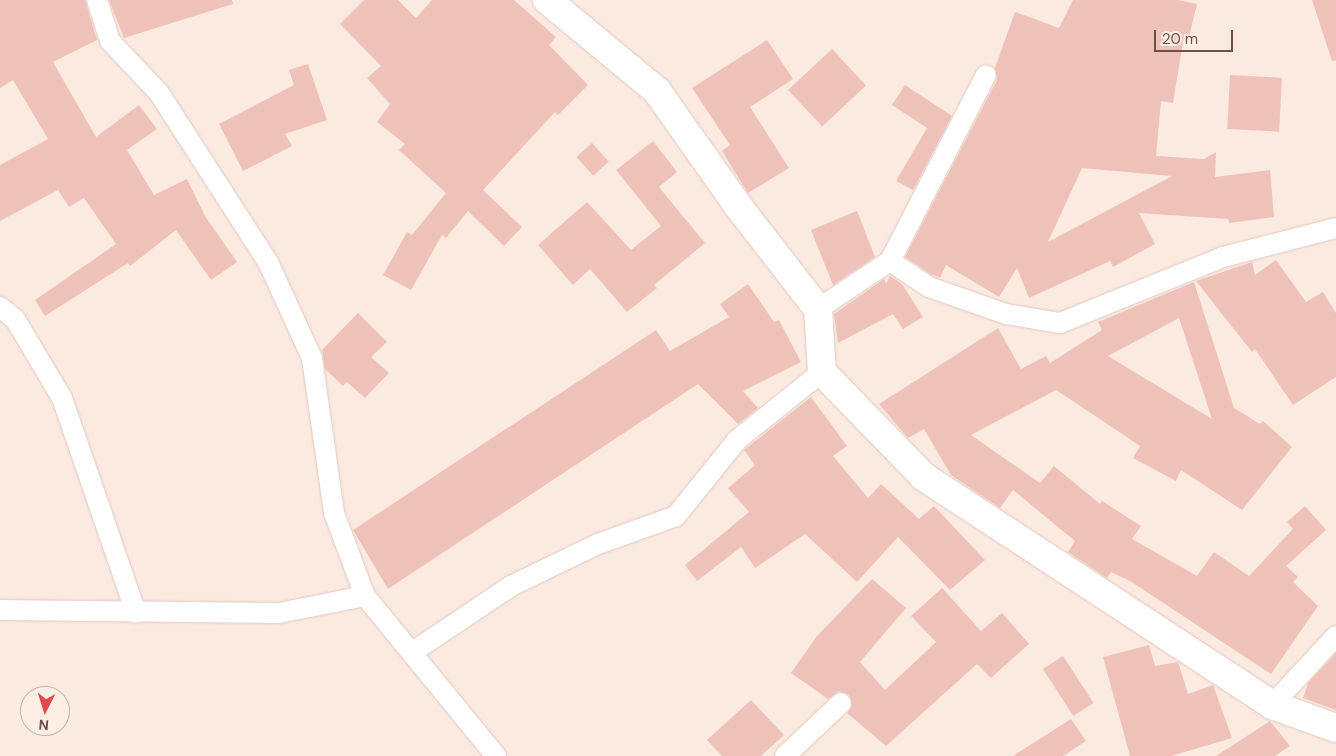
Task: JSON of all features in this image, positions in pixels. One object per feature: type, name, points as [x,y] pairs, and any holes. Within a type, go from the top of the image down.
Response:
[{"type":"street","points":[[97,0],[110,41],[159,93],[268,262],[312,358],[334,513],[365,596],[414,651],[496,756]]},
{"type":"street","points":[[547,0],[657,91],[738,206],[818,309],[822,372],[924,477],[1272,705],[1336,728]]},
{"type":"street","points":[[818,309],[890,261],[986,75]]},
{"type":"street","points":[[890,261],[929,287],[1006,314],[1060,323],[1223,257],[1336,228]]},
{"type":"street","points":[[0,307],[15,319],[62,398],[136,613]]},
{"type":"street","points":[[414,651],[511,586],[598,544],[676,516],[737,440],[822,372]]},
{"type":"street","points":[[0,610],[136,613],[279,613],[365,596]]},
{"type":"street","points":[[1272,705],[1336,636]]},
{"type":"street","points":[[785,756],[841,703]]},
{"type":"building","points":[[0,0],[85,0],[97,40],[53,62],[96,137],[139,105],[157,129],[127,150],[154,195],[187,179],[205,216],[237,262],[211,280],[176,230],[130,266],[128,263],[45,316],[35,300],[116,244],[84,198],[69,207],[58,190],[0,221],[0,165],[48,139],[13,80],[0,88]]},
{"type":"building","points":[[109,0],[232,0],[233,4],[124,38]]},
{"type":"building","points":[[364,0],[398,0],[416,18],[432,0],[514,0],[556,37],[549,45],[588,85],[558,115],[555,112],[483,190],[522,227],[504,246],[468,211],[446,238],[442,235],[411,290],[383,275],[407,232],[412,235],[446,193],[399,150],[405,144],[377,122],[390,104],[367,78],[381,66],[340,24]]},
{"type":"building","points":[[1073,0],[1178,0],[1197,4],[1189,37],[1184,36],[1173,103],[1161,101],[1156,156],[1204,159],[1216,152],[1215,177],[1270,170],[1274,217],[1229,223],[1228,219],[1139,213],[1155,244],[1113,267],[1110,261],[1029,298],[1017,268],[999,297],[946,265],[940,278],[905,257],[997,80],[995,68],[1015,12],[1059,28]],"holes":[[[1082,168],[1172,176],[1048,242]]]},
{"type":"building","points":[[1312,0],[1336,0],[1336,60],[1332,61]]},
{"type":"building","points":[[767,40],[793,79],[750,107],[789,168],[748,193],[722,151],[730,145],[692,88]]},
{"type":"building","points":[[832,49],[866,86],[822,126],[788,90]]},
{"type":"building","points":[[308,64],[327,120],[285,134],[292,146],[243,171],[219,124],[294,85],[289,70]]},
{"type":"building","points":[[1230,75],[1282,78],[1279,132],[1227,129]]},
{"type":"building","points":[[905,85],[952,116],[913,190],[896,181],[927,128],[892,105]]},
{"type":"building","points":[[653,141],[677,172],[659,187],[705,243],[654,285],[657,288],[627,312],[590,269],[573,285],[538,245],[587,202],[631,250],[661,226],[616,170]]},
{"type":"building","points":[[592,143],[609,162],[593,176],[576,157]]},
{"type":"building","points":[[857,211],[875,257],[833,285],[811,230]]},
{"type":"building","points":[[1276,260],[1306,302],[1323,292],[1336,313],[1336,377],[1293,405],[1255,349],[1252,352],[1196,281],[1252,262],[1255,275]]},
{"type":"building","points":[[890,276],[902,284],[923,317],[903,329],[893,314],[838,343],[834,314],[884,279],[886,284]]},
{"type":"building","points":[[1194,282],[1234,408],[1260,424],[1263,421],[1292,447],[1242,510],[1181,470],[1176,481],[1133,458],[1140,446],[1056,390],[971,435],[1040,483],[1054,466],[1100,504],[1102,501],[1141,526],[1132,539],[1197,576],[1214,552],[1249,576],[1293,529],[1287,522],[1305,506],[1326,530],[1286,566],[1298,577],[1293,582],[1318,606],[1271,674],[1130,581],[1111,572],[1107,578],[1068,552],[1075,541],[1013,490],[1000,508],[951,475],[924,429],[908,438],[879,404],[998,328],[1021,369],[1046,356],[1050,363],[1102,330],[1098,322]],"holes":[[[1179,318],[1212,419],[1108,356]]]},
{"type":"building","points":[[748,284],[774,322],[779,320],[801,362],[743,391],[758,408],[738,424],[698,384],[388,589],[353,530],[656,330],[670,351],[729,317],[720,304]]},
{"type":"building","points":[[358,313],[387,342],[371,357],[389,373],[365,398],[347,382],[343,386],[325,369],[322,350]]},
{"type":"building","points":[[811,397],[847,446],[833,456],[868,498],[881,484],[919,519],[934,506],[985,560],[950,590],[898,537],[857,582],[805,534],[755,568],[741,547],[697,581],[685,565],[749,512],[728,488],[755,465],[744,450]]},
{"type":"building","points":[[872,579],[906,608],[860,662],[885,690],[936,642],[911,616],[942,588],[981,631],[1002,613],[1029,644],[991,678],[977,664],[886,746],[847,713],[852,706],[849,695],[839,691],[828,699],[791,673],[817,636]]},
{"type":"building","points":[[1149,645],[1155,666],[1178,662],[1188,694],[1213,685],[1232,738],[1171,756],[1130,756],[1103,657]]},
{"type":"building","points":[[1336,653],[1336,710],[1303,698],[1308,683]]},
{"type":"building","points":[[1063,656],[1093,703],[1073,716],[1043,669]]},
{"type":"building","points":[[751,700],[784,735],[761,756],[722,756],[707,740]]},
{"type":"building","points":[[1071,719],[1086,741],[1063,756],[1013,756]]},
{"type":"building","points":[[1270,721],[1290,746],[1275,756],[1216,756]]}]
